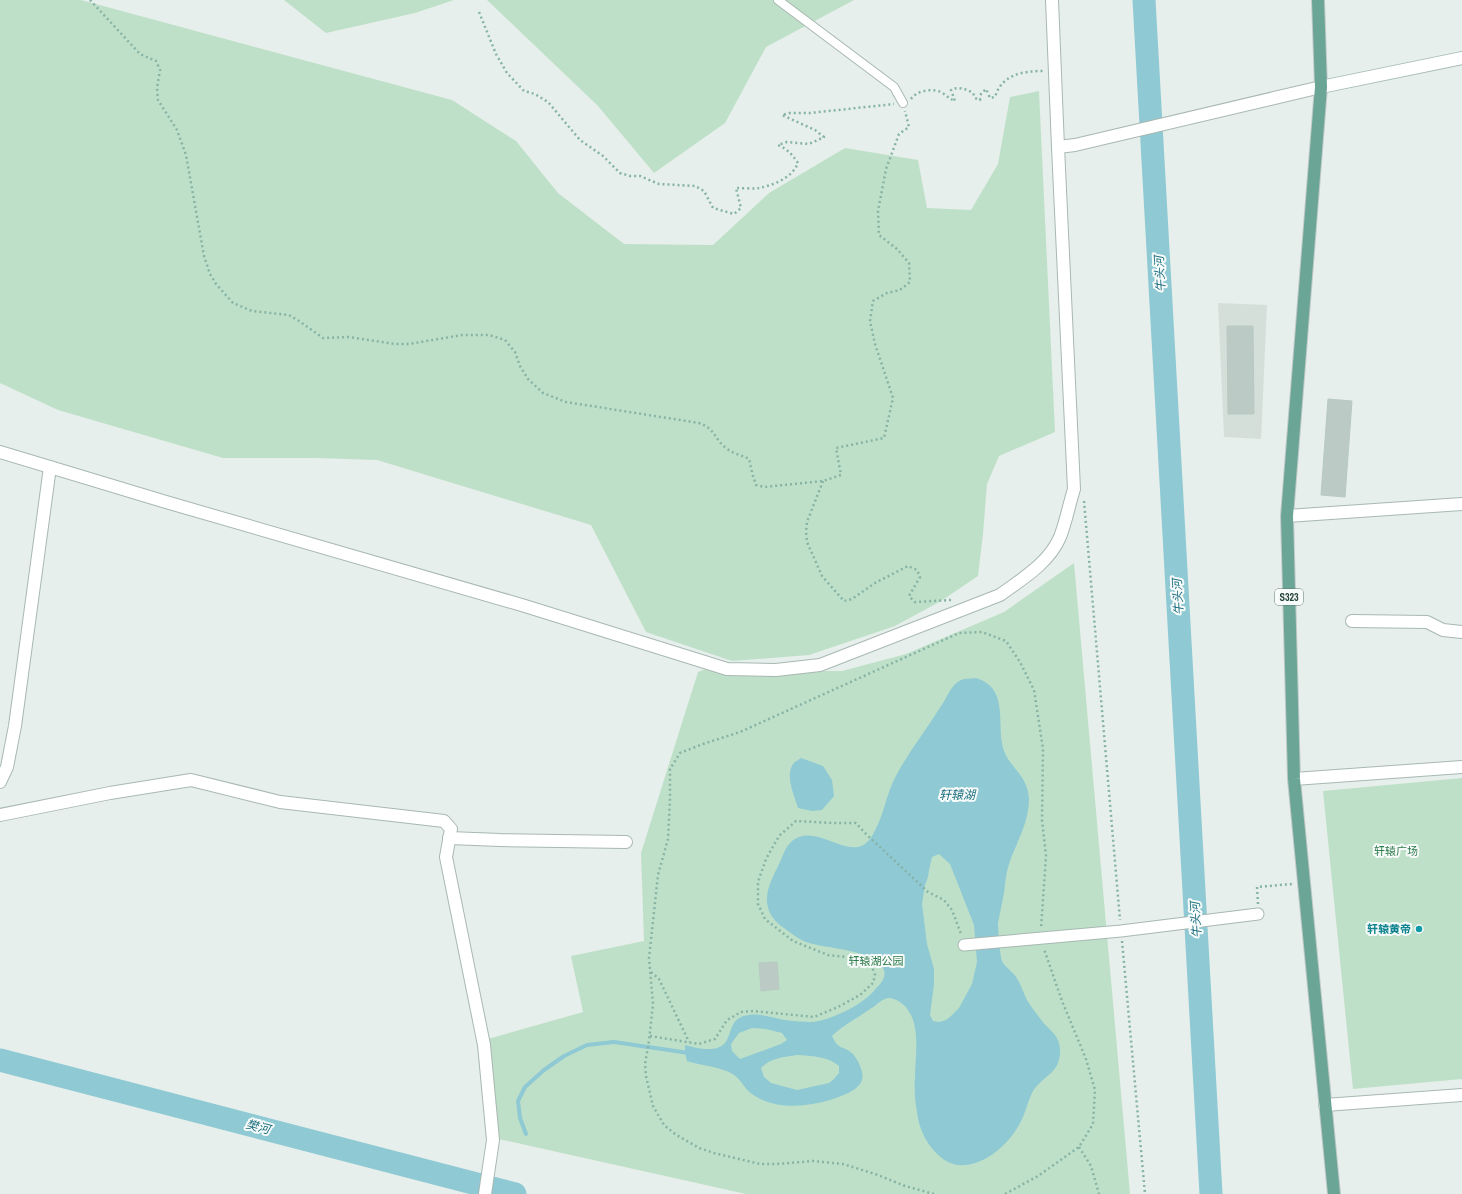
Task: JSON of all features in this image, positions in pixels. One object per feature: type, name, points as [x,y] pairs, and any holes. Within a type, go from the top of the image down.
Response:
[{"type":"main road","name":"S323","points":[[1318,0],[1321,87],[1286,516],[1294,779],[1334,1194]]},
{"type":"street","points":[[0,452],[166,502],[526,606],[727,669],[776,670],[820,665],[1000,595],[1026,577],[1046,559],[1060,537],[1074,489],[1052,0]]},
{"type":"street","points":[[1058,147],[1075,145],[1321,87],[1462,58]]},
{"type":"street","points":[[0,782],[7,767],[15,726],[50,467]]},
{"type":"street","points":[[1286,516],[1462,504]]},
{"type":"street","points":[[1352,620],[1427,622],[1444,630],[1462,632]]},
{"type":"street","points":[[1294,779],[1462,767]]},
{"type":"street","points":[[0,815],[110,793],[191,780],[280,802],[444,821],[451,829],[446,857],[484,1045],[493,1140],[485,1194]]},
{"type":"street","points":[[450,838],[626,842]]},
{"type":"street","points":[[964,944],[1121,931],[1258,914]]},
{"type":"street","points":[[1325,1105],[1462,1095]]},
{"type":"lane","points":[[778,0],[894,87],[903,103]]},
{"type":"path","points":[[90,0],[140,54],[156,61],[160,70],[157,88],[158,100],[177,130],[184,147],[191,178],[204,256],[210,274],[216,284],[233,303],[252,311],[289,315],[299,320],[323,338],[349,337],[394,344],[409,344],[462,335],[489,335],[505,340],[515,352],[520,366],[528,379],[543,393],[566,402],[699,423],[707,426],[724,447],[749,459],[756,485],[764,487],[823,481],[841,475],[836,448],[884,438],[893,398],[875,344],[870,321],[873,301],[887,293],[900,290],[910,282],[909,263],[897,249],[879,235],[878,211],[886,169],[899,134],[908,127],[903,103]]},
{"type":"path","points":[[479,12],[501,64],[518,85],[524,91],[535,94],[548,102],[580,140],[603,156],[620,173],[630,176],[640,176],[659,184],[695,186],[704,191],[713,208],[734,214],[741,208],[736,188],[757,188],[787,177],[795,170],[798,163],[793,155],[786,148],[778,145],[787,142],[809,144],[824,137],[815,130],[782,115],[790,113],[810,113],[903,103],[910,101],[918,92],[938,91],[944,93],[949,99],[955,101],[951,90],[956,87],[967,89],[973,93],[975,98],[980,100],[981,94],[986,88],[990,98],[995,97],[997,92],[1009,77],[1019,73],[1055,71]]},
{"type":"path","points":[[823,481],[808,522],[806,532],[807,542],[822,576],[844,601],[852,598],[875,583],[908,566],[917,570],[920,577],[909,596],[915,602],[955,600],[956,611]]},
{"type":"path","points":[[1074,489],[1083,497],[1145,1194]]},
{"type":"path","points":[[934,1194],[905,1186],[844,1164],[813,1161],[760,1164],[699,1148],[675,1134],[664,1125],[653,1106],[646,1076],[645,1064],[650,1036],[653,1004],[649,958],[658,875],[668,839],[670,769],[680,753],[740,732],[959,633],[982,632],[1006,642],[1020,662],[1034,690],[1043,749],[1042,820],[1046,856],[1041,938],[1062,1001],[1086,1059],[1094,1090],[1093,1124],[1079,1147],[1038,1176],[1005,1194]]},
{"type":"path","points":[[650,1036],[700,1044],[715,1039],[728,1020],[741,1012],[754,1011],[814,1017],[838,1007],[860,995],[873,984],[875,975],[872,967],[864,959],[828,954],[793,941],[765,919],[758,904],[758,882],[766,859],[779,836],[796,821],[856,823],[928,892],[944,900],[952,910],[964,944]]},
{"type":"path","points":[[1258,914],[1256,887],[1304,883]]},
{"type":"path","points":[[650,971],[659,979],[689,1043]]},
{"type":"path","points":[[1079,1147],[1092,1166],[1099,1194]]},
{"type":"shaded area","points":[[1218,303],[1267,305],[1261,439],[1224,437]]},
{"type":"green space","points":[[0,0],[81,0],[452,100],[516,141],[558,193],[624,244],[713,245],[769,193],[845,148],[918,160],[927,208],[971,210],[998,164],[1010,97],[1039,91],[1055,432],[999,456],[987,484],[978,576],[941,601],[895,626],[809,655],[732,661],[646,632],[591,525],[377,460],[317,458],[223,458],[58,410],[0,383]]},
{"type":"green space","points":[[284,0],[454,0],[415,13],[326,33]]},
{"type":"green space","points":[[487,0],[854,0],[766,47],[725,123],[654,173],[598,106]]},
{"type":"green space","name":"轩辕湖公园","points":[[1074,563],[1130,1194],[746,1194],[494,1138],[481,1041],[583,1012],[571,956],[644,941],[641,853],[698,672],[719,664],[746,671],[842,671],[906,654],[1004,612]]},
{"type":"green space","name":"轩辕广场","points":[[1462,778],[1462,1079],[1353,1089],[1323,791]]},
{"type":"water","name":"轩辕湖","points":[[976,678],[986,682],[997,696],[1004,751],[1007,758],[1025,783],[1028,790],[1029,799],[1025,825],[1006,875],[998,923],[1001,958],[1003,963],[1018,980],[1030,1005],[1057,1038],[1060,1053],[1059,1060],[1053,1071],[1036,1087],[1032,1093],[1020,1123],[1010,1139],[990,1156],[972,1164],[961,1165],[949,1162],[938,1155],[933,1150],[922,1132],[918,1119],[915,1095],[915,1027],[912,1017],[907,1009],[896,1000],[888,998],[883,1000],[841,1028],[832,1036],[834,1041],[839,1046],[854,1055],[863,1076],[861,1083],[853,1090],[823,1102],[799,1106],[786,1106],[763,1100],[749,1092],[735,1075],[721,1069],[687,1061],[685,1045],[705,1049],[720,1047],[727,1040],[734,1023],[742,1016],[762,1015],[785,1020],[805,1022],[826,1019],[844,1012],[860,1002],[873,992],[879,985],[885,973],[879,963],[871,958],[849,951],[806,942],[795,936],[778,923],[770,914],[767,902],[769,887],[784,852],[792,841],[802,836],[813,836],[845,846],[855,847],[864,845],[875,830],[897,774],[954,685],[964,679]],"holes":[[[939,854],[950,864],[974,925],[977,962],[972,984],[959,1008],[946,1020],[939,1022],[933,1021],[930,1015],[934,984],[934,969],[927,944],[922,904],[932,857]],[[752,1028],[766,1029],[782,1033],[787,1040],[781,1044],[740,1059],[732,1051],[731,1044],[739,1033]],[[797,1055],[825,1058],[839,1066],[839,1073],[829,1083],[797,1090],[771,1083],[764,1077],[761,1068],[778,1058]]]},
{"type":"water","points":[[801,758],[823,766],[832,780],[834,796],[822,810],[812,811],[798,808],[791,786],[790,774],[793,764]]},
{"type":"building","points":[[1227,326],[1253,326],[1254,414],[1228,414]]},
{"type":"building","points":[[1328,399],[1352,401],[1345,497],[1321,495]]},
{"type":"building","points":[[777,962],[779,989],[761,991],[759,963]]},
{"type":"waterway","name":"牛头河","points":[[1144,0],[1211,1194]]},
{"type":"waterway","points":[[526,1134],[520,1118],[518,1101],[525,1087],[544,1070],[564,1056],[587,1045],[614,1042],[689,1053]]},
{"type":"waterway","name":"樊河","points":[[0,1060],[515,1194]]},
{"type":"place","name":"轩辕黄帝","points":[[1419,929]]}]
